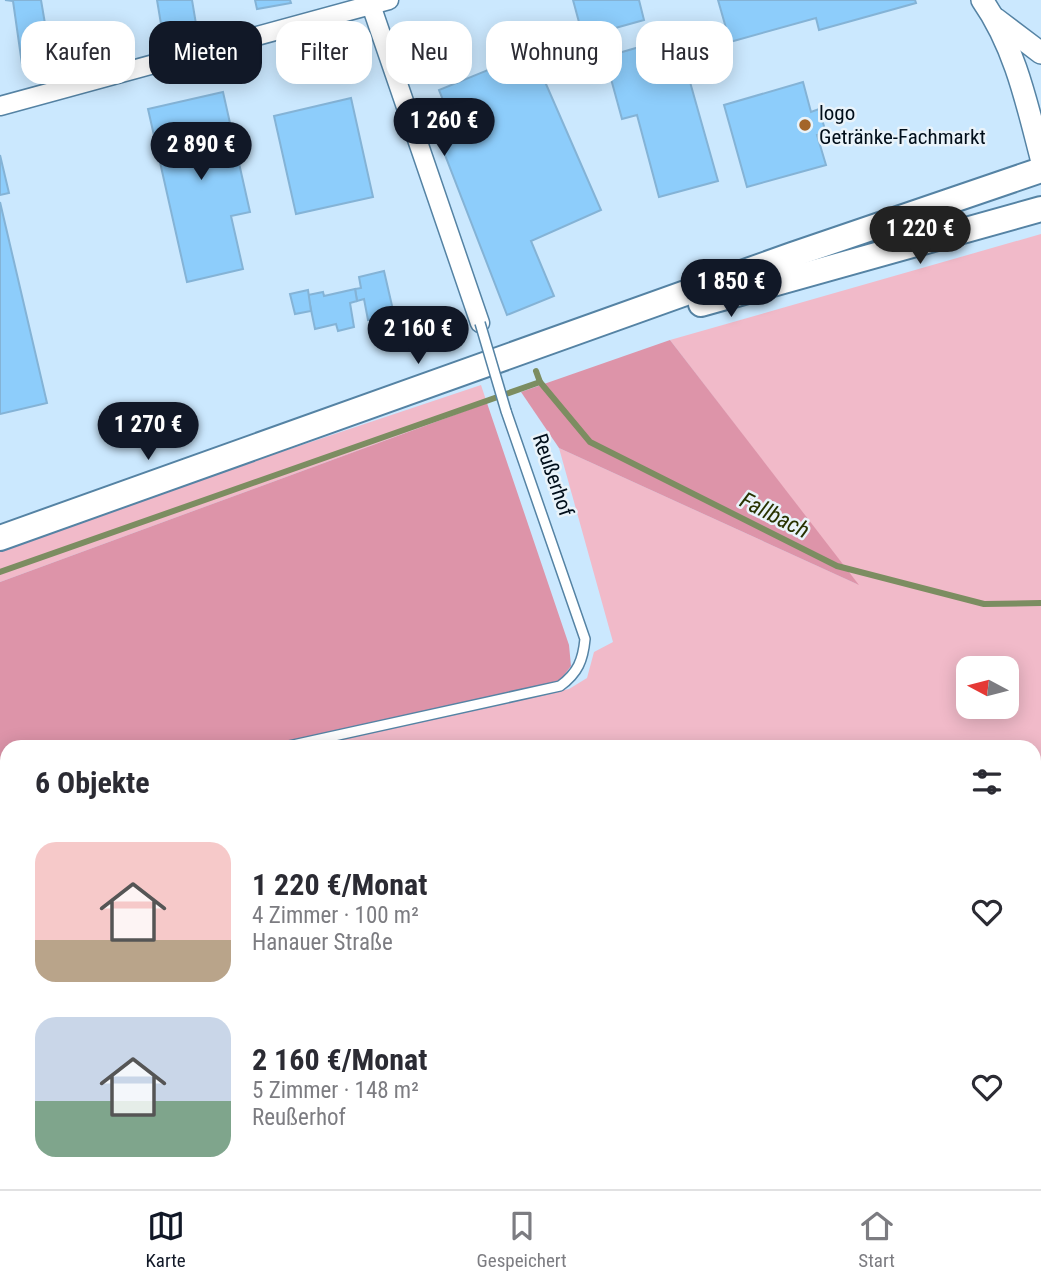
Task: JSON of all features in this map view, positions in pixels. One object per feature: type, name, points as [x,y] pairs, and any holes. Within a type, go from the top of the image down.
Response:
[{"type":"main road","points":[[0,538],[1041,170]]},
{"type":"main road","points":[[541,346],[1041,209]]},
{"type":"street","points":[[0,106],[389,0]]},
{"type":"street","points":[[982,0],[995,18],[1019,75],[1041,158]]},
{"type":"street","name":"Reußerhof","points":[[371,5],[480,323]]},
{"type":"street","points":[[995,18],[1041,53]]},
{"type":"lane","name":"Reußerhof","points":[[316,740],[561,686],[574,676],[583,660],[585,639],[506,411],[480,323]]},
{"type":"shaded area","points":[[1041,234],[1041,740],[337,740],[569,689],[587,678],[594,652],[613,642],[559,448],[857,584],[670,340]]},
{"type":"shaded area","points":[[670,340],[859,585],[559,448],[521,392]]},
{"type":"shaded area","points":[[481,385],[487,403],[0,582],[0,546]]},
{"type":"shaded area","points":[[487,403],[569,645],[571,666],[559,682],[308,740],[0,740],[0,582]]},
{"type":"building","points":[[5,0],[41,0],[45,21],[21,21],[21,57],[13,1]]},
{"type":"building","points":[[157,0],[192,0],[196,21],[160,21]]},
{"type":"building","points":[[255,0],[290,0],[291,3],[257,9]]},
{"type":"building","points":[[573,0],[639,0],[644,20],[622,26],[622,21],[579,21]]},
{"type":"building","points":[[718,0],[915,0],[916,3],[819,30],[816,18],[733,41],[733,21],[724,21]]},
{"type":"building","points":[[636,48],[636,84],[691,84],[718,181],[659,197],[637,115],[622,119],[612,84],[622,84],[622,52]]},
{"type":"building","points":[[486,71],[486,84],[546,84],[601,210],[531,241],[554,296],[507,315],[440,142],[457,135],[439,90],[454,84],[472,84],[472,77]]},
{"type":"building","points":[[803,82],[811,112],[819,109],[826,133],[817,135],[826,165],[747,187],[724,105]]},
{"type":"building","points":[[223,92],[250,212],[231,216],[243,269],[187,282],[148,109]]},
{"type":"building","points":[[351,98],[373,197],[296,214],[274,116]]},
{"type":"building","points":[[0,155],[9,193],[0,195]]},
{"type":"building","points":[[0,202],[47,403],[0,414]]},
{"type":"building","points":[[384,271],[393,310],[382,313],[383,317],[368,320],[364,299],[357,301],[355,289],[361,288],[359,277]]},
{"type":"building","points":[[355,289],[357,301],[350,303],[354,327],[338,331],[336,324],[315,329],[308,295],[323,292],[324,296]]},
{"type":"building","points":[[308,290],[311,311],[295,314],[290,294]]},
{"type":"waterway","name":"Fallbach","points":[[536,371],[540,382],[590,442],[837,566],[984,604],[1041,603]]},
{"type":"waterway","points":[[0,572],[540,382]]},
{"type":"place","name":"logo Getränke-Fachmarkt","points":[[805,125]]}]
